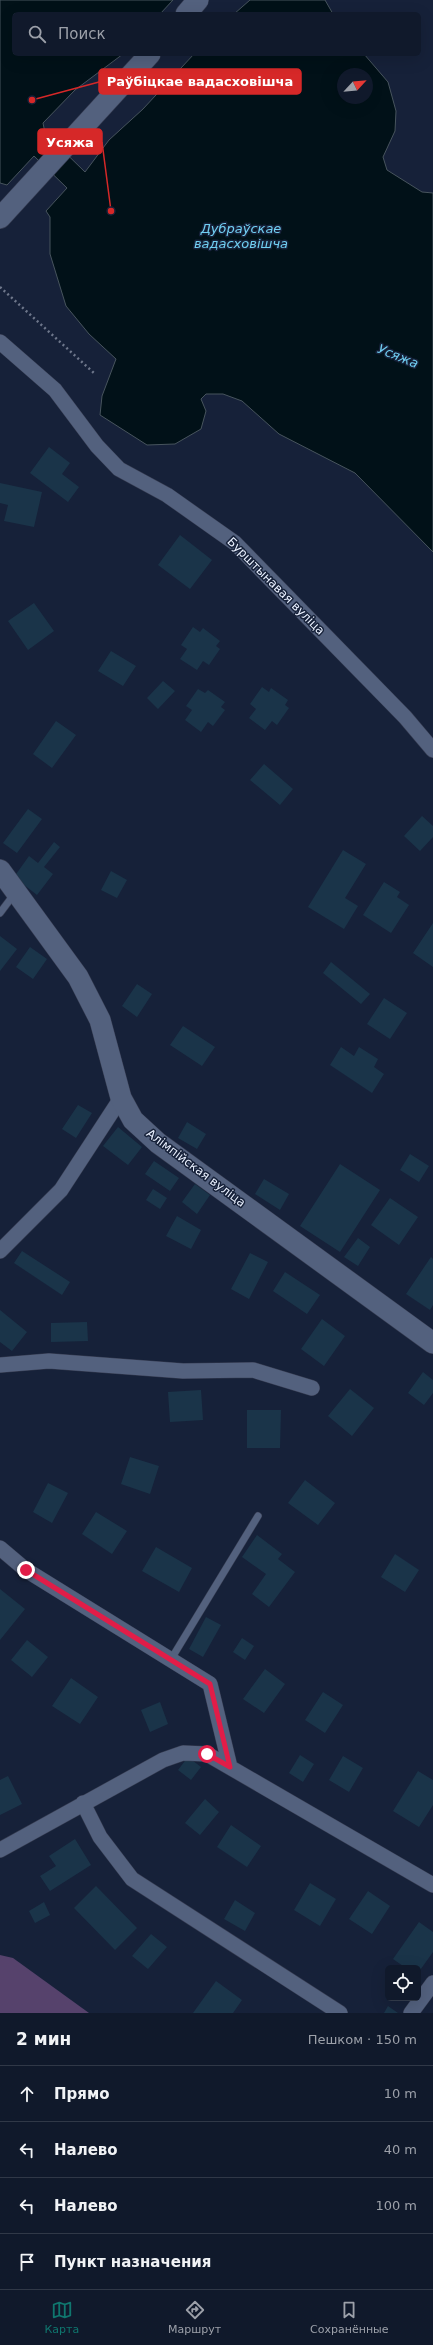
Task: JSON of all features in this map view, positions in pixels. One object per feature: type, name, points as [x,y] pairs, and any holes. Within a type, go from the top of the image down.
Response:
[{"type":"street","points":[[188,12],[198,0]]},
{"type":"street","points":[[0,218],[148,56]]},
{"type":"street","name":"Бурштынавая вуліца","points":[[0,342],[55,390],[97,446],[119,469],[167,495],[235,543],[405,717],[433,750]]},
{"type":"street","name":"Алімпійская вуліца","points":[[0,870],[78,977],[100,1020],[122,1098],[133,1120],[158,1143],[433,1343]]},
{"type":"street","points":[[0,1250],[61,1190],[122,1098]]},
{"type":"street","points":[[0,1365],[49,1361],[183,1372],[253,1370],[312,1388]]},
{"type":"street","points":[[0,1548],[26,1570],[210,1684],[230,1767]]},
{"type":"street","points":[[0,1850],[83,1803],[164,1760],[183,1753],[207,1754],[433,1885]]},
{"type":"street","points":[[83,1803],[100,1837],[132,1879],[340,2013]]},
{"type":"street","points":[[411,2013],[433,1983]]},
{"type":"lane","points":[[0,913],[17,892]]},
{"type":"lane","points":[[173,1656],[258,1516]]},
{"type":"path","points":[[0,286],[95,374]]},
{"type":"shaded area","points":[[0,1955],[13,1958],[89,2013],[0,2013]]},
{"type":"water","name":"Дубраўскае вадасховішча","points":[[0,0],[173,0],[162,12],[12,12],[12,56],[120,56],[75,90],[43,123],[45,133],[85,172],[109,140],[143,109],[192,56],[366,56],[388,82],[396,111],[395,131],[383,157],[387,170],[422,192],[433,193],[433,552],[355,473],[279,434],[242,401],[223,394],[206,394],[201,399],[206,411],[201,429],[175,444],[147,445],[100,415],[102,396],[116,359],[89,334],[66,306],[50,254],[50,217],[46,211],[67,188],[34,156],[7,185],[0,183]]},
{"type":"water","points":[[250,0],[325,0],[332,12],[236,12]]},
{"type":"building","points":[[49,447],[70,463],[62,474],[79,487],[68,502],[30,473]]},
{"type":"building","points":[[0,483],[42,492],[34,527],[4,521],[8,505],[0,503]]},
{"type":"building","points":[[180,535],[212,560],[190,589],[158,565]]},
{"type":"building","points":[[34,603],[54,631],[28,650],[8,621]]},
{"type":"building","points":[[193,627],[200,632],[203,628],[220,641],[216,646],[220,649],[209,665],[203,661],[197,670],[180,659],[187,649],[181,645]]},
{"type":"building","points":[[111,651],[136,666],[123,686],[98,671]]},
{"type":"building","points":[[163,681],[175,691],[158,709],[147,698]]},
{"type":"building","points":[[262,687],[269,692],[271,688],[288,700],[285,705],[289,708],[277,725],[272,721],[265,730],[249,718],[256,709],[250,704]]},
{"type":"building","points":[[198,689],[205,693],[208,690],[225,702],[221,707],[225,710],[213,726],[208,722],[201,732],[185,720],[192,710],[186,706]]},
{"type":"building","points":[[56,721],[76,735],[52,768],[33,754]]},
{"type":"building","points":[[264,764],[293,789],[280,805],[250,780]]},
{"type":"building","points":[[28,809],[42,819],[17,853],[3,843]]},
{"type":"building","points":[[422,816],[433,826],[433,837],[420,851],[404,836]]},
{"type":"building","points":[[54,842],[60,847],[44,867],[53,874],[37,895],[14,877],[29,856],[38,863]]},
{"type":"building","points":[[343,850],[366,864],[345,898],[358,906],[344,929],[308,907]]},
{"type":"building","points":[[111,871],[127,880],[117,898],[101,890]]},
{"type":"building","points":[[384,882],[400,892],[397,897],[409,905],[391,933],[363,915]]},
{"type":"building","points":[[433,923],[433,967],[413,953]]},
{"type":"building","points":[[0,936],[17,949],[0,971]]},
{"type":"building","points":[[30,947],[47,959],[33,979],[16,967]]},
{"type":"building","points":[[331,962],[370,994],[361,1004],[323,973]]},
{"type":"building","points":[[137,984],[152,994],[137,1017],[122,1006]]},
{"type":"building","points":[[384,998],[407,1013],[390,1039],[367,1024]]},
{"type":"building","points":[[183,1026],[215,1047],[202,1066],[170,1045]]},
{"type":"building","points":[[341,1047],[354,1056],[359,1047],[378,1059],[374,1067],[384,1074],[372,1093],[330,1065]]},
{"type":"building","points":[[78,1105],[92,1113],[76,1138],[62,1129]]},
{"type":"building","points":[[187,1122],[206,1134],[197,1149],[178,1138]]},
{"type":"building","points":[[118,1127],[142,1147],[128,1165],[103,1146]]},
{"type":"building","points":[[410,1154],[429,1166],[419,1182],[400,1170]]},
{"type":"building","points":[[154,1161],[179,1178],[170,1191],[145,1174]]},
{"type":"building","points":[[340,1164],[380,1190],[340,1252],[300,1226]]},
{"type":"building","points":[[264,1179],[289,1194],[280,1210],[255,1194]]},
{"type":"building","points":[[195,1184],[210,1195],[197,1214],[182,1202]]},
{"type":"building","points":[[153,1189],[167,1198],[160,1209],[146,1200]]},
{"type":"building","points":[[390,1198],[418,1217],[399,1245],[371,1225]]},
{"type":"building","points":[[177,1216],[201,1230],[191,1249],[166,1236]]},
{"type":"building","points":[[358,1238],[370,1247],[358,1266],[344,1257]]},
{"type":"building","points":[[22,1251],[70,1282],[62,1295],[14,1263]]},
{"type":"building","points":[[250,1253],[268,1262],[249,1299],[231,1289]]},
{"type":"building","points":[[431,1257],[433,1259],[433,1305],[430,1310],[406,1294]]},
{"type":"building","points":[[285,1272],[320,1295],[307,1314],[273,1291]]},
{"type":"building","points":[[0,1310],[27,1332],[12,1351],[0,1342]]},
{"type":"building","points":[[322,1319],[345,1336],[324,1366],[301,1349]]},
{"type":"building","points":[[87,1322],[88,1341],[51,1342],[51,1323]]},
{"type":"building","points":[[423,1372],[433,1380],[433,1393],[424,1405],[408,1393]]},
{"type":"building","points":[[350,1389],[374,1408],[352,1436],[328,1416]]},
{"type":"building","points":[[201,1390],[203,1420],[170,1422],[168,1392]]},
{"type":"building","points":[[247,1410],[281,1410],[280,1448],[247,1448]]},
{"type":"building","points":[[130,1457],[159,1466],[150,1494],[121,1484]]},
{"type":"building","points":[[305,1480],[335,1503],[318,1525],[288,1503]]},
{"type":"building","points":[[48,1483],[68,1493],[52,1523],[33,1512]]},
{"type":"building","points":[[96,1512],[127,1531],[112,1554],[82,1534]]},
{"type":"building","points":[[257,1535],[282,1554],[278,1559],[295,1572],[269,1607],[252,1594],[266,1574],[242,1557]]},
{"type":"building","points":[[156,1547],[192,1568],[179,1592],[142,1571]]},
{"type":"building","points":[[395,1554],[419,1570],[405,1592],[381,1577]]},
{"type":"building","points":[[0,1589],[25,1609],[0,1640]]},
{"type":"building","points":[[206,1617],[221,1625],[203,1657],[189,1649]]},
{"type":"building","points":[[242,1638],[254,1646],[245,1660],[233,1652]]},
{"type":"building","points":[[27,1640],[48,1657],[32,1677],[11,1660]]},
{"type":"building","points":[[265,1669],[285,1684],[264,1713],[243,1699]]},
{"type":"building","points":[[71,1678],[98,1697],[80,1724],[52,1706]]},
{"type":"building","points":[[323,1692],[343,1705],[325,1733],[305,1720]]},
{"type":"building","points":[[160,1702],[168,1724],[150,1732],[141,1710]]},
{"type":"building","points":[[300,1755],[314,1764],[303,1782],[289,1773]]},
{"type":"building","points":[[343,1756],[363,1768],[349,1792],[329,1780]]},
{"type":"building","points":[[188,1757],[201,1767],[191,1780],[178,1770]]},
{"type":"building","points":[[418,1771],[433,1780],[433,1805],[419,1827],[393,1811]]},
{"type":"building","points":[[8,1776],[22,1804],[0,1815],[0,1780]]},
{"type":"building","points":[[205,1799],[219,1812],[200,1835],[185,1823]]},
{"type":"building","points":[[231,1825],[261,1846],[247,1867],[217,1847]]},
{"type":"building","points":[[75,1839],[91,1865],[50,1891],[40,1876],[56,1866],[49,1856]]},
{"type":"building","points":[[310,1883],[336,1899],[320,1926],[294,1910]]},
{"type":"building","points":[[96,1886],[137,1928],[115,1950],[74,1908]]},
{"type":"building","points":[[368,1891],[390,1906],[372,1934],[349,1919]]},
{"type":"building","points":[[235,1900],[255,1913],[245,1931],[224,1919]]},
{"type":"building","points":[[44,1902],[50,1915],[35,1923],[29,1911]]},
{"type":"building","points":[[419,1922],[433,1932],[433,1952],[421,1969],[421,1965],[402,1965],[393,1959]]},
{"type":"building","points":[[151,1934],[167,1947],[148,1969],[132,1956]]},
{"type":"building","points":[[216,1981],[242,2000],[233,2013],[193,2013]]},
{"type":"building","points":[[388,2006],[398,2013],[384,2013]]},
{"type":"place","name":"Раўбіцкае вадасховішча","points":[[32,100]]},
{"type":"place","name":"Усяжа","points":[[111,211]]},
{"type":"route","points":[[26,1570],[210,1684],[230,1767],[207,1754]]}]
